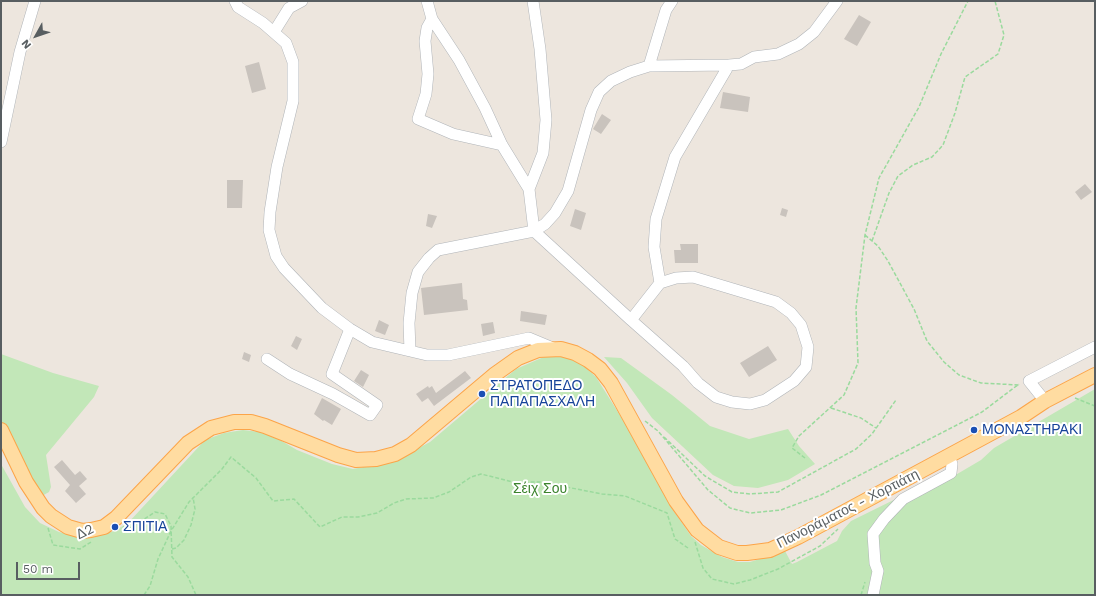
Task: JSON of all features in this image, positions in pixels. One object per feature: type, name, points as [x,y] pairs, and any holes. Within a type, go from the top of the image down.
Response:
[{"type":"main road","name":"Πανοράματος - Χορτιάτη","points":[[1,430],[26,482],[43,508],[51,516],[74,529],[91,530],[104,527],[129,506],[188,443],[210,428],[234,422],[246,422],[265,426],[348,458],[370,460],[386,457],[411,445],[513,360],[530,352],[553,348],[575,353],[600,369],[611,383],[686,517],[701,534],[711,542],[737,553],[765,551],[793,539],[1021,417],[1046,401],[1095,375]]},
{"type":"street","points":[[1,142],[20,52],[35,1]]},
{"type":"street","points":[[235,1],[238,7],[262,23],[286,43],[293,62],[292,101],[281,145],[270,212],[269,230],[276,256],[300,286],[322,308],[350,329],[372,342],[427,355],[448,355],[529,338],[553,348]]},
{"type":"street","points":[[262,23],[302,1]]},
{"type":"street","points":[[427,1],[432,19],[458,60],[485,108],[502,145],[529,189],[534,231],[631,320],[683,366],[698,383],[716,397],[732,402],[750,404],[766,400],[794,381],[806,367],[808,347],[800,324],[791,313],[776,302],[693,277],[676,278],[660,283],[631,320]]},
{"type":"street","points":[[529,189],[543,153],[546,120],[540,49],[533,1]]},
{"type":"street","points":[[649,66],[666,10],[672,1]]},
{"type":"street","points":[[410,351],[409,323],[412,293],[418,272],[429,258],[438,250],[534,231],[545,224],[555,214],[568,191],[591,110],[599,92],[611,81],[630,72],[649,66],[741,64],[754,57],[778,54],[799,44],[814,32],[837,1]]},
{"type":"street","points":[[274,32],[289,8]]},
{"type":"street","points":[[432,19],[427,28],[425,41],[428,74],[426,94],[418,119],[453,134],[502,145]]},
{"type":"street","points":[[660,283],[654,247],[656,219],[662,195],[675,157],[729,65]]},
{"type":"street","points":[[267,359],[290,374],[334,394],[370,415],[377,405],[332,374],[350,329]]},
{"type":"street","points":[[1046,401],[1024,383],[1095,347]]},
{"type":"street","points":[[872,595],[878,571],[875,564],[873,534],[884,519],[903,499],[951,473],[952,464],[949,456]]},
{"type":"path","points":[[805,458],[792,448],[799,436],[844,395],[858,363],[856,308],[865,235],[879,178],[919,107],[941,54],[968,1]]},
{"type":"path","points":[[872,241],[889,193],[898,176],[913,165],[932,157],[943,145],[955,113],[965,77],[998,54],[1004,35],[995,1]]},
{"type":"path","points":[[865,235],[872,241],[888,261],[914,310],[927,341],[944,362],[959,375],[981,383],[1024,383]]},
{"type":"path","points":[[658,431],[708,490],[730,508],[750,512],[781,510],[821,495],[982,412],[1024,383]]},
{"type":"path","points":[[1068,390],[1074,398],[1095,406]]},
{"type":"path","points":[[630,417],[641,418],[658,431],[683,457],[705,476],[732,492],[750,494],[778,492],[856,449],[876,428],[896,400]]},
{"type":"path","points":[[831,408],[861,418],[876,428]]},
{"type":"path","points":[[144,595],[150,586],[158,559],[171,531],[194,497],[222,469],[231,457],[256,478],[273,501],[294,499],[320,527],[342,517],[358,517],[377,513],[394,503],[406,499],[433,498],[449,492],[471,477],[481,474],[513,482],[541,482],[602,494],[625,496],[667,513],[675,539],[688,548]]},
{"type":"path","points":[[172,549],[176,548],[184,540],[191,525],[195,509],[194,497]]},
{"type":"path","name":"Δ2","points":[[43,508],[53,545],[80,549],[92,542]]},
{"type":"path","points":[[121,527],[132,527],[155,512],[165,514],[171,531],[172,557],[188,576],[196,595]]},
{"type":"green space","points":[[1,354],[53,373],[99,386],[94,397],[46,455],[51,487],[49,492],[42,496],[1,424]]},
{"type":"green space","name":"Σέιχ Σου","points":[[546,356],[564,357],[575,361],[585,367],[596,377],[633,436],[671,507],[691,536],[701,545],[722,557],[738,562],[750,562],[785,551],[792,564],[797,562],[837,541],[842,531],[851,521],[922,486],[947,480],[981,460],[994,448],[1095,389],[1095,595],[1,595],[1,464],[25,507],[40,523],[59,532],[78,537],[94,537],[114,531],[128,523],[205,440],[224,433],[243,430],[268,433],[297,450],[332,464],[353,469],[394,461],[430,442],[516,369]]},
{"type":"green space","points":[[604,357],[621,358],[672,395],[710,426],[749,439],[788,429],[799,446],[815,464],[788,480],[758,488],[734,486],[713,475],[652,418],[627,383]]},
{"type":"building","points":[[859,15],[871,22],[857,46],[844,39]]},
{"type":"building","points":[[259,62],[266,89],[252,93],[245,66]]},
{"type":"building","points":[[723,92],[750,97],[748,112],[720,108]]},
{"type":"building","points":[[602,114],[611,120],[601,134],[593,129]]},
{"type":"building","points":[[227,180],[243,180],[242,208],[227,208]]},
{"type":"building","points":[[1085,184],[1092,192],[1081,200],[1075,192]]},
{"type":"building","points":[[782,208],[788,210],[786,217],[780,215]]},
{"type":"building","points":[[575,209],[586,213],[581,230],[570,226]]},
{"type":"building","points":[[428,214],[437,216],[432,228],[426,226]]},
{"type":"building","points":[[680,244],[698,244],[698,263],[675,263],[674,250],[681,250]]},
{"type":"building","points":[[462,283],[463,299],[467,300],[468,310],[424,315],[421,288]]},
{"type":"building","points":[[521,311],[547,315],[545,325],[520,321]]},
{"type":"building","points":[[379,320],[389,325],[385,335],[375,331]]},
{"type":"building","points":[[493,322],[495,333],[483,336],[481,324]]},
{"type":"building","points":[[296,336],[302,339],[297,350],[291,346]]},
{"type":"building","points":[[768,346],[777,360],[749,377],[740,363]]},
{"type":"building","points":[[244,352],[251,355],[249,362],[242,359]]},
{"type":"building","points":[[361,370],[369,375],[363,387],[354,381]]},
{"type":"building","points":[[465,371],[471,378],[434,406],[428,398],[422,402],[416,394],[428,386],[429,388],[432,386],[436,393]]},
{"type":"building","points":[[322,398],[341,409],[332,425],[324,420],[323,421],[314,414]]},
{"type":"building","points":[[62,460],[75,475],[80,471],[87,479],[79,486],[86,494],[76,503],[65,491],[70,485],[54,467]]},
{"type":"place","name":"ΣΤΡΑΤΟΠΕΔΟ ΠΑΠΑΠΑΣΧΑΛΗ","points":[[482,394]]},
{"type":"place","name":"ΜΟΝΑΣΤΗΡΑΚΙ","points":[[974,430]]},
{"type":"place","name":"ΣΠΙΤΙΑ","points":[[115,527]]}]
